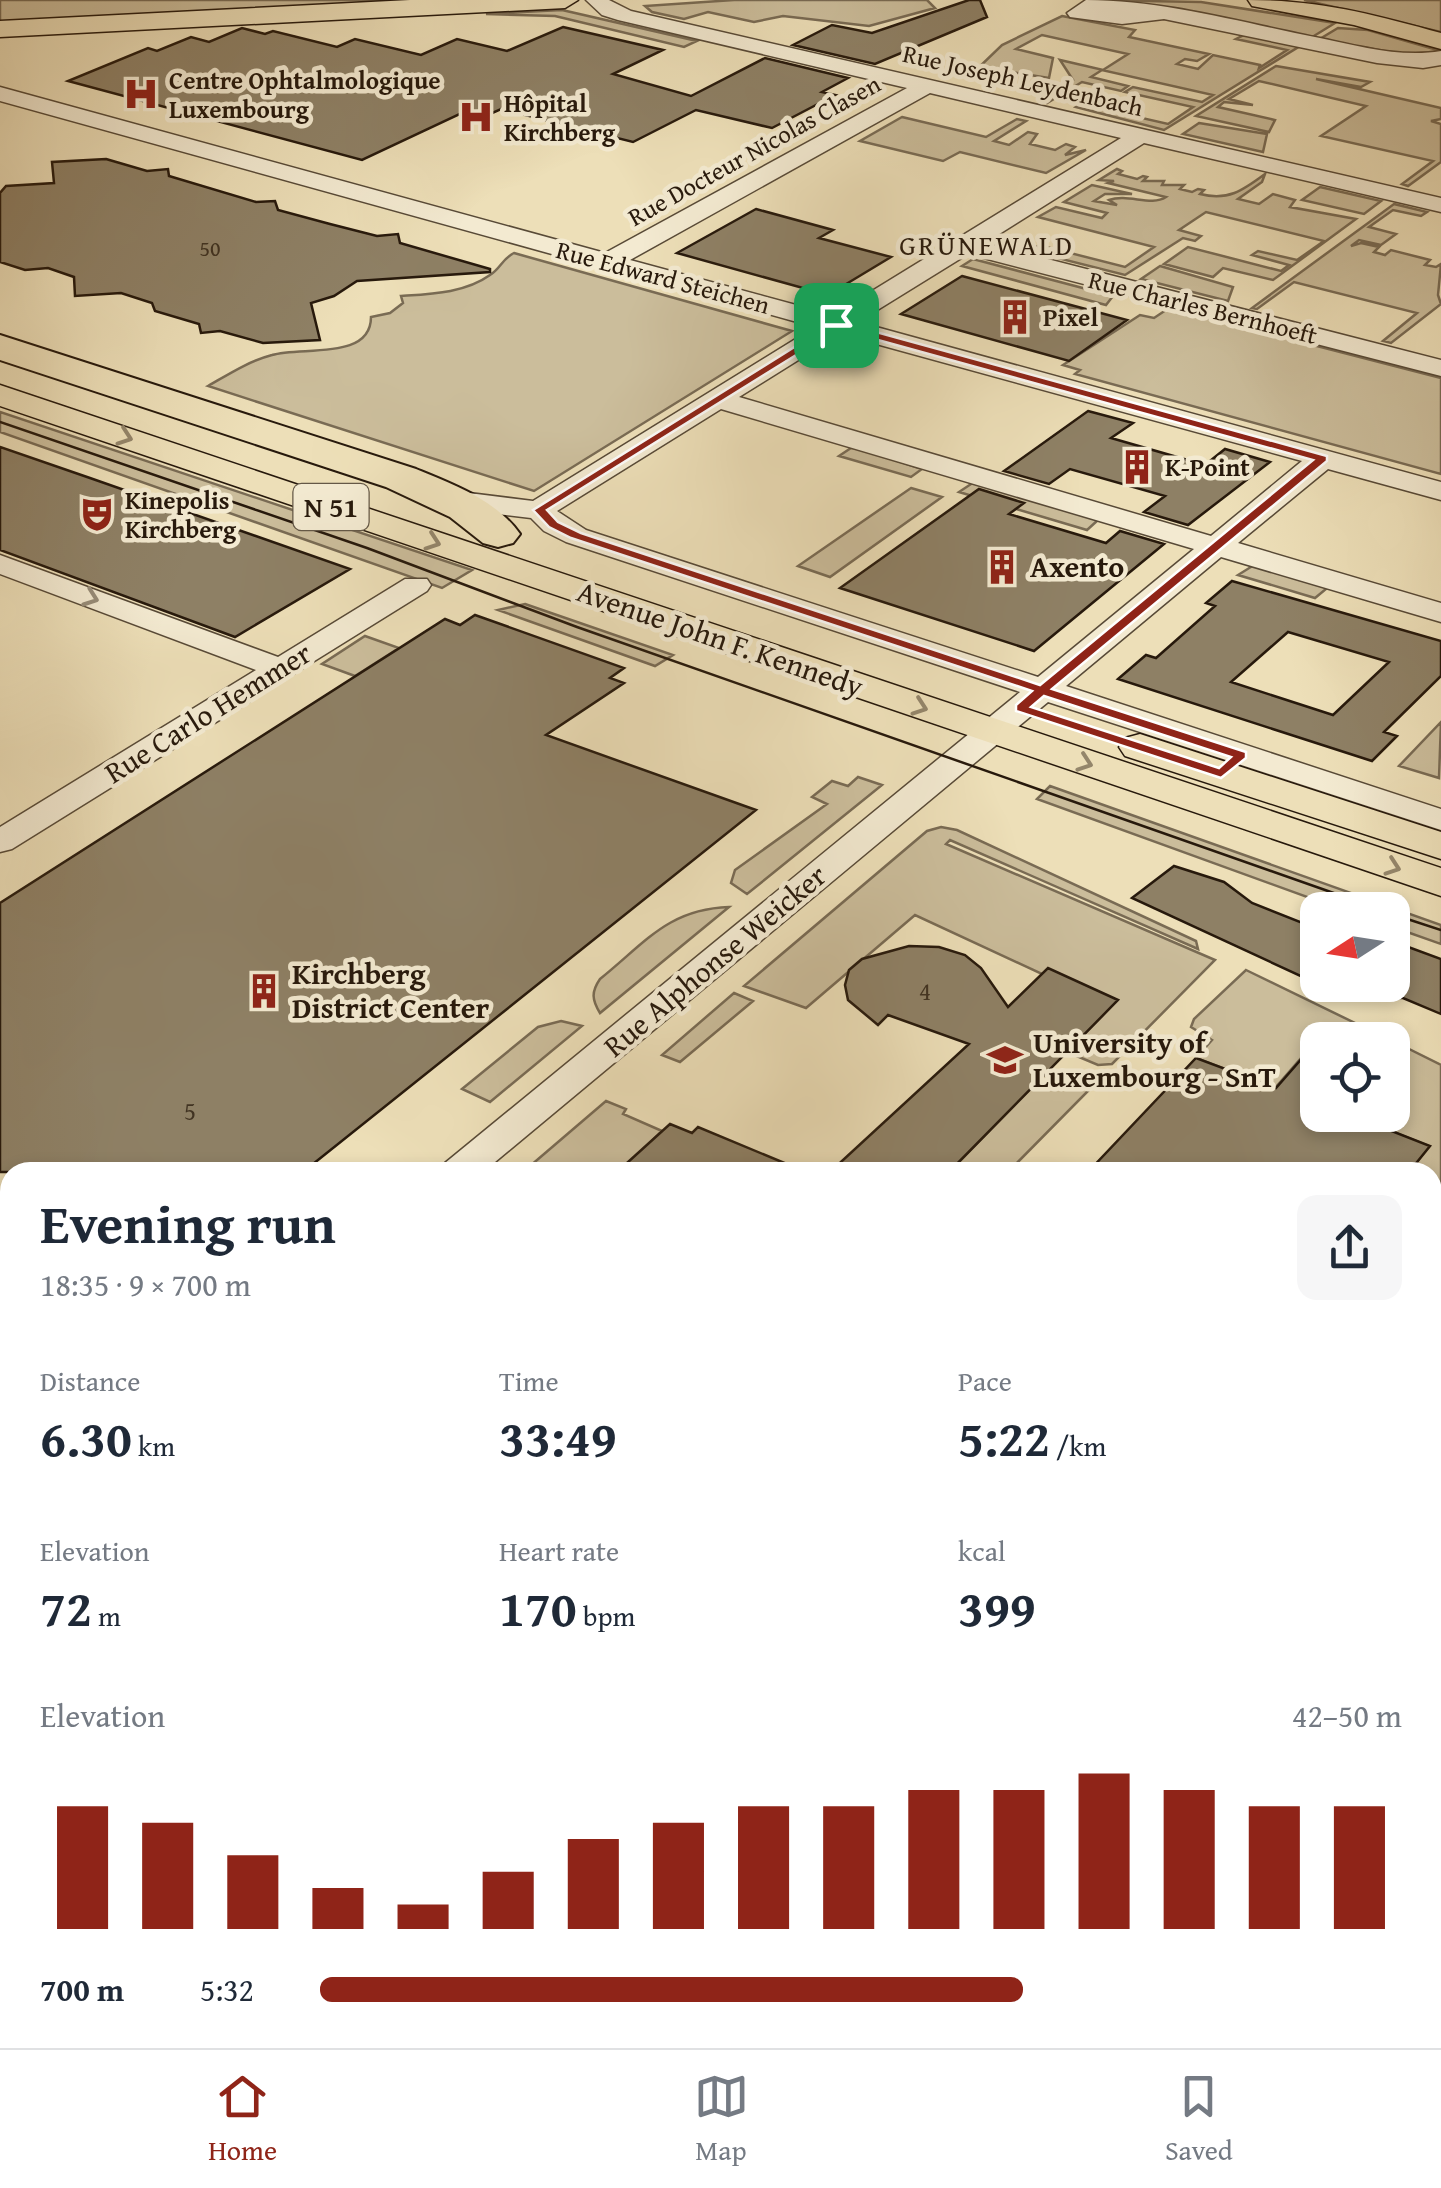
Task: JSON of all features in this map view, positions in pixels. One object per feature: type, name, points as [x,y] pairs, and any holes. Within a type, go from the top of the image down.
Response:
[{"type":"highway","name":"N 51","points":[[1,370],[401,478],[454,500],[482,517],[498,534]]},
{"type":"main road","points":[[0,29],[565,0]]},
{"type":"main road","points":[[1260,0],[1357,18],[1441,41]]},
{"type":"main road","name":"Avenue John F. Kennedy","points":[[1,370],[498,534],[1441,883]]},
{"type":"main road","name":"Avenue John F. Kennedy","points":[[1,370],[1007,720],[1231,764],[1441,846]]},
{"type":"street","name":"Rue Joseph Leydenbach","points":[[596,0],[625,16],[1441,205]]},
{"type":"street","points":[[1164,14],[1392,58],[1422,62],[1441,58]]},
{"type":"street","name":"Rue Docteur Nicolas Clasen","points":[[607,262],[927,86]]},
{"type":"street","name":"Rue Edward Steichen","points":[[0,94],[1441,491]]},
{"type":"street","points":[[454,500],[496,508],[540,510],[1141,135]]},
{"type":"street","name":"Rue Charles Bernhoeft","points":[[964,245],[1441,368]]},
{"type":"street","points":[[717,399],[1441,613]]},
{"type":"street","name":"Rue Alphonse Weicker","points":[[472,1162],[1322,458]]},
{"type":"street","name":"Avenue John F. Kennedy","points":[[540,510],[554,525],[576,536],[1007,720]]},
{"type":"street","points":[[0,564],[280,669]]},
{"type":"street","name":"Rue Carlo Hemmer","points":[[0,842],[416,585]]},
{"type":"street","name":"Avenue John F. Kennedy","points":[[1231,764],[1441,820]]},
{"type":"shaded area","points":[[0,0],[486,0],[0,25]]},
{"type":"shaded area","points":[[734,0],[927,0],[935,8],[869,26],[783,16],[754,22],[708,12],[684,19],[652,12],[645,6]]},
{"type":"shaded area","points":[[1089,0],[1201,2],[1335,23],[1309,39],[1178,9]]},
{"type":"shaded area","points":[[1304,0],[1441,0],[1441,32]]},
{"type":"shaded area","points":[[562,10],[697,41],[684,47],[555,16],[486,14]]},
{"type":"shaded area","points":[[1062,16],[1135,30],[1129,37],[1209,54],[1197,61],[1185,59],[1177,64],[1198,69],[1213,55],[1260,65],[1259,68],[1287,50],[1236,39],[1244,35],[1300,46],[1164,130],[1076,107],[1081,104],[1168,124],[1193,107],[1125,92],[1133,87],[1202,102],[1213,95],[1102,70],[1091,77],[1128,86],[1121,91],[1082,82],[1047,103],[1042,101],[1073,80],[1060,60],[1103,70],[1128,54],[1042,35],[1016,49],[1053,58],[1049,78],[1011,72],[1005,78],[974,72],[1002,45]]},
{"type":"shaded area","points":[[1338,28],[1368,30],[1441,51],[1428,58],[1318,40]]},
{"type":"shaded area","points":[[1276,66],[1370,82],[1361,87],[1316,79],[1441,108],[1441,119],[1431,121],[1441,124],[1441,162],[1408,186],[1402,184],[1433,161],[1321,136],[1366,106],[1259,81],[1229,99],[1253,105],[1224,102],[1218,107],[1275,120],[1269,132],[1196,116]]},
{"type":"shaded area","points":[[902,117],[986,137],[1017,119],[1026,121],[994,141],[1009,145],[1028,132],[1037,134],[1030,144],[1055,150],[1066,144],[1075,147],[1065,155],[1086,150],[1046,173],[960,152],[943,161],[860,141]]},
{"type":"shaded area","points":[[1199,123],[1267,134],[1263,152],[1183,134]]},
{"type":"shaded area","points":[[1117,169],[1122,171],[1118,174],[1137,179],[1147,177],[1143,181],[1164,181],[1162,185],[1184,185],[1180,189],[1204,190],[1200,194],[1219,196],[1242,190],[1265,174],[1262,182],[1238,199],[1259,204],[1273,194],[1295,200],[1290,207],[1356,219],[1273,280],[1223,268],[1213,277],[1164,264],[1188,247],[1281,271],[1289,265],[1252,255],[1258,251],[1297,260],[1324,241],[1206,212],[1179,230],[1201,236],[1195,241],[1183,238],[1125,275],[1030,251],[1039,245],[1125,267],[1154,247],[1038,217],[1056,207],[1102,218],[1107,213],[1064,202],[1092,185],[1132,194],[1105,194],[1094,201],[1117,205],[1109,200],[1153,201],[1166,197],[1099,180]]},
{"type":"shaded area","points":[[1320,187],[1381,201],[1364,214],[1302,200]]},
{"type":"shaded area","points":[[1394,204],[1427,212],[1421,216],[1393,210],[1369,227],[1396,234],[1381,245],[1359,240],[1351,246],[1361,243],[1379,247],[1374,252],[1385,255],[1391,250],[1430,260],[1425,265],[1441,264],[1441,304],[1391,343],[1383,341],[1417,313],[1294,282],[1257,309],[1252,308]]},
{"type":"shaded area","points":[[514,253],[792,331],[534,491],[208,386],[272,355],[347,346],[368,331],[371,317],[390,313],[403,303],[401,296],[470,286],[494,272]]},
{"type":"shaded area","points":[[973,259],[1113,296],[1106,305],[962,266]]},
{"type":"shaded area","points":[[1160,266],[1233,287],[1228,301],[1141,279]]},
{"type":"shaded area","points":[[1169,308],[1441,378],[1441,474],[1075,374],[1080,370],[1063,365],[1140,315],[1154,318]]},
{"type":"shaded area","points":[[0,412],[472,570],[442,588],[0,432]]},
{"type":"shaded area","points":[[851,448],[922,469],[911,477],[839,456]]},
{"type":"shaded area","points":[[974,482],[1098,520],[1087,530],[959,492]]},
{"type":"shaded area","points":[[911,488],[942,497],[830,577],[798,566]]},
{"type":"shaded area","points":[[1254,565],[1326,589],[1315,598],[1238,575]]},
{"type":"shaded area","points":[[525,604],[673,655],[655,666],[498,610]]},
{"type":"shaded area","points":[[365,636],[399,648],[355,676],[322,664]]},
{"type":"shaded area","points":[[1441,722],[1439,778],[1399,766]]},
{"type":"shaded area","points":[[858,777],[882,785],[747,894],[731,883],[735,870],[827,804],[812,797],[832,781],[848,786]]},
{"type":"shaded area","points":[[1050,786],[1348,892],[1300,894],[1037,799]]},
{"type":"shaded area","points":[[941,827],[957,830],[1196,941],[1198,949],[950,840],[946,844],[1215,960],[1112,1064],[1098,1065],[1067,1052],[1111,1006],[915,915],[806,1008],[744,986],[927,831]]},
{"type":"shaded area","points":[[729,907],[600,1013],[594,996],[600,979],[658,930],[689,914]]},
{"type":"shaded area","points":[[1410,914],[1441,925],[1441,944],[1410,933]]},
{"type":"shaded area","points":[[1246,970],[1300,996],[1300,1002],[1312,1002],[1353,1022],[1300,1022],[1300,1059],[1275,1088],[1196,1058],[1212,1040],[1191,1027],[1194,1019]]},
{"type":"shaded area","points":[[734,993],[753,1001],[680,1062],[662,1055]]},
{"type":"shaded area","points":[[561,1021],[582,1026],[490,1102],[462,1089],[538,1027]]},
{"type":"shaded area","points":[[1410,1050],[1441,1065],[1441,1162],[1417,1162],[1429,1146],[1394,1132],[1410,1132]]},
{"type":"shaded area","points":[[1050,1069],[1082,1080],[1088,1091],[1018,1162],[959,1162]]},
{"type":"shaded area","points":[[606,1101],[626,1109],[623,1114],[662,1131],[630,1162],[535,1162]]},
{"type":"building","points":[[969,0],[980,0],[987,17],[875,64],[793,45],[832,25],[872,33]]},
{"type":"building","points":[[563,27],[663,50],[613,74],[691,96],[765,58],[848,78],[822,92],[835,95],[772,128],[696,110],[633,142],[501,109],[488,115],[468,110],[362,160],[68,81],[148,48],[157,51],[191,37],[209,42],[242,28],[265,34],[273,31],[337,47],[355,39],[421,55],[457,39],[507,51]]},
{"type":"building","points":[[106,159],[147,171],[168,169],[169,176],[256,202],[275,201],[278,210],[330,224],[377,236],[398,234],[400,243],[490,272],[357,281],[334,296],[311,303],[320,340],[263,343],[220,331],[201,333],[199,324],[155,311],[152,303],[121,293],[75,296],[74,277],[48,268],[25,270],[0,262],[0,193],[6,186],[54,183],[52,162]]},
{"type":"building","points":[[756,209],[833,230],[819,238],[891,257],[828,295],[677,253]]},
{"type":"building","name":"Pixel","points":[[962,276],[1127,320],[1069,361],[901,314]]},
{"type":"building","name":"K-Point","points":[[1088,411],[1133,423],[1111,438],[1205,465],[1225,449],[1270,462],[1188,525],[1144,512],[1165,496],[1070,469],[1049,484],[1004,471]]},
{"type":"building","name":"Kinepolis Kirchberg","points":[[0,447],[350,569],[235,637],[0,550]]},
{"type":"building","name":"Axento","points":[[979,489],[1024,503],[1009,514],[1106,543],[1120,531],[1164,544],[1034,651],[840,588]]},
{"type":"building","points":[[1232,581],[1441,641],[1441,676],[1384,732],[1397,736],[1372,761],[1118,679],[1146,655],[1156,658],[1215,606],[1206,603]],"holes":[[[1288,632],[1389,662],[1333,715],[1231,682]]]},
{"type":"building","name":"Kirchberg District Center","points":[[475,615],[624,668],[610,678],[624,683],[546,735],[756,810],[316,1162],[0,1162],[0,903],[445,619],[460,625]]},
{"type":"building","points":[[1174,866],[1224,882],[1252,903],[1300,922],[1300,976],[1132,898]]},
{"type":"building","name":"University of Luxembourg - SnT","points":[[909,946],[939,947],[965,955],[981,968],[1008,1007],[1048,968],[1118,1000],[959,1162],[841,1162],[969,1044],[888,1015],[878,1025],[848,1000],[845,985],[849,970],[862,959]]},
{"type":"building","points":[[1410,948],[1441,959],[1441,1014],[1410,1001]]},
{"type":"building","points":[[1196,1058],[1276,1088],[1300,1061],[1300,1132],[1394,1132],[1430,1146],[1417,1162],[1097,1162]]},
{"type":"building","points":[[670,1124],[692,1133],[698,1127],[782,1162],[628,1162]]},
{"type":"tram line","points":[[0,422],[367,548],[577,627],[1331,892]]},
{"type":"tram line","points":[[1410,920],[1441,930]]},
{"type":"place","name":"Centre Ophtalmologique Luxembourg","points":[[141,94]]},
{"type":"place","name":"Hôpital Kirchberg","points":[[476,117]]},
{"type":"place","name":"Pixel","points":[[1015,317]]},
{"type":"place","name":"K-Point","points":[[1137,467]]},
{"type":"place","name":"Kinepolis Kirchberg","points":[[97,514]]},
{"type":"place","name":"Axento","points":[[1002,567]]},
{"type":"place","name":"Kirchberg District Center","points":[[264,991]]},
{"type":"place","name":"University of Luxembourg - SnT","points":[[1005,1060]]},
{"type":"district","name":"GRÜNEWALD","points":[[987,245]]},
{"type":"route","points":[[836,325],[540,510],[554,525],[576,536],[956,660],[1042,690],[1241,755],[1221,773],[1021,708],[1042,690],[1322,458],[836,325]]}]
